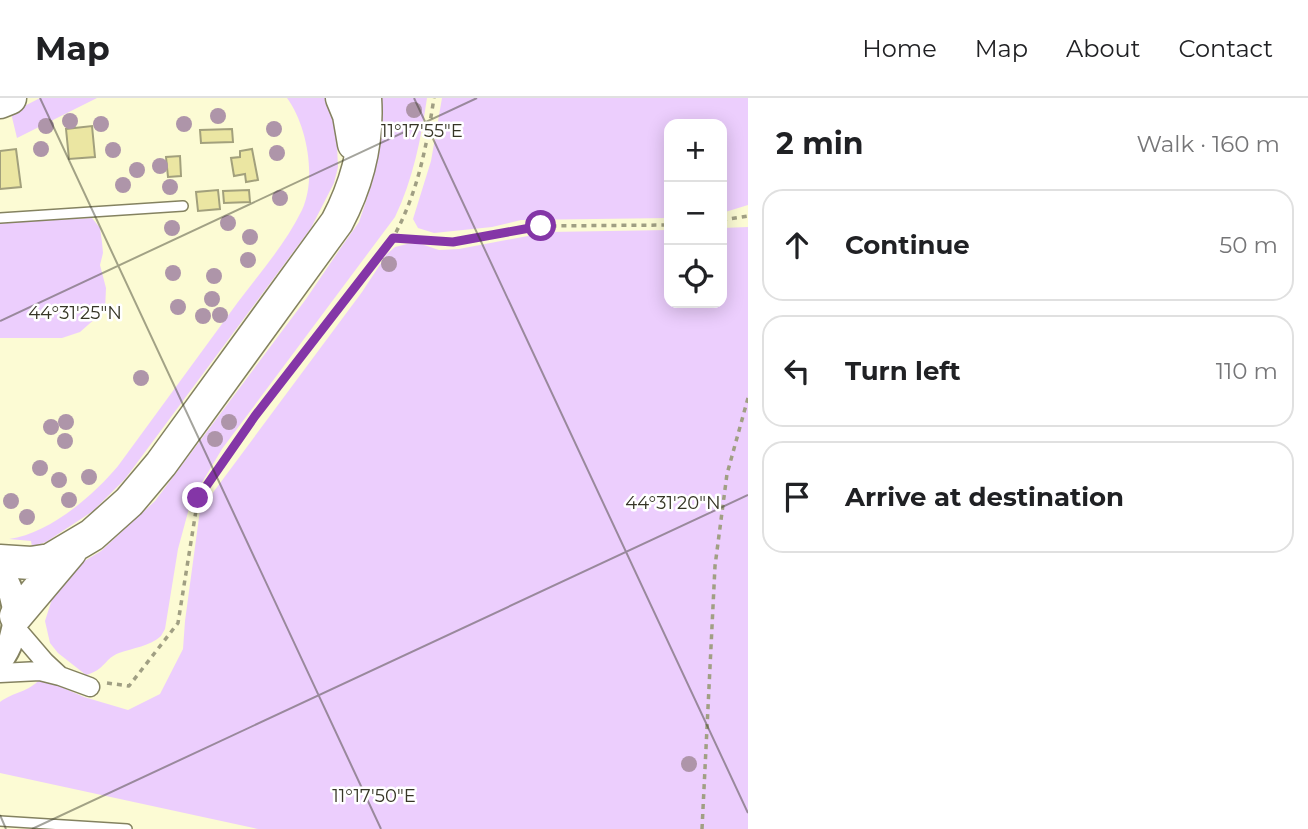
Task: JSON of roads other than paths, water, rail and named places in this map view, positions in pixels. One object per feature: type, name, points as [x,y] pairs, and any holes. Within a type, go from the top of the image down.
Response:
[{"type":"highway","points":[[0,102],[10,98]]},
{"type":"highway","points":[[342,98],[352,131],[354,184]]},
{"type":"highway","points":[[0,561],[31,564],[50,560],[104,526],[146,483],[314,257],[337,222],[354,184],[365,135],[365,98]]},
{"type":"highway","points":[[16,621],[75,546]]},
{"type":"main road","points":[[0,570],[12,591],[16,621],[12,640],[0,661]]},
{"type":"street","points":[[16,621],[45,662],[60,676]]},
{"type":"street","points":[[0,673],[40,671],[98,685]]},
{"type":"lane","points":[[0,218],[183,206]]},
{"type":"lane","points":[[0,821],[127,829]]}]
